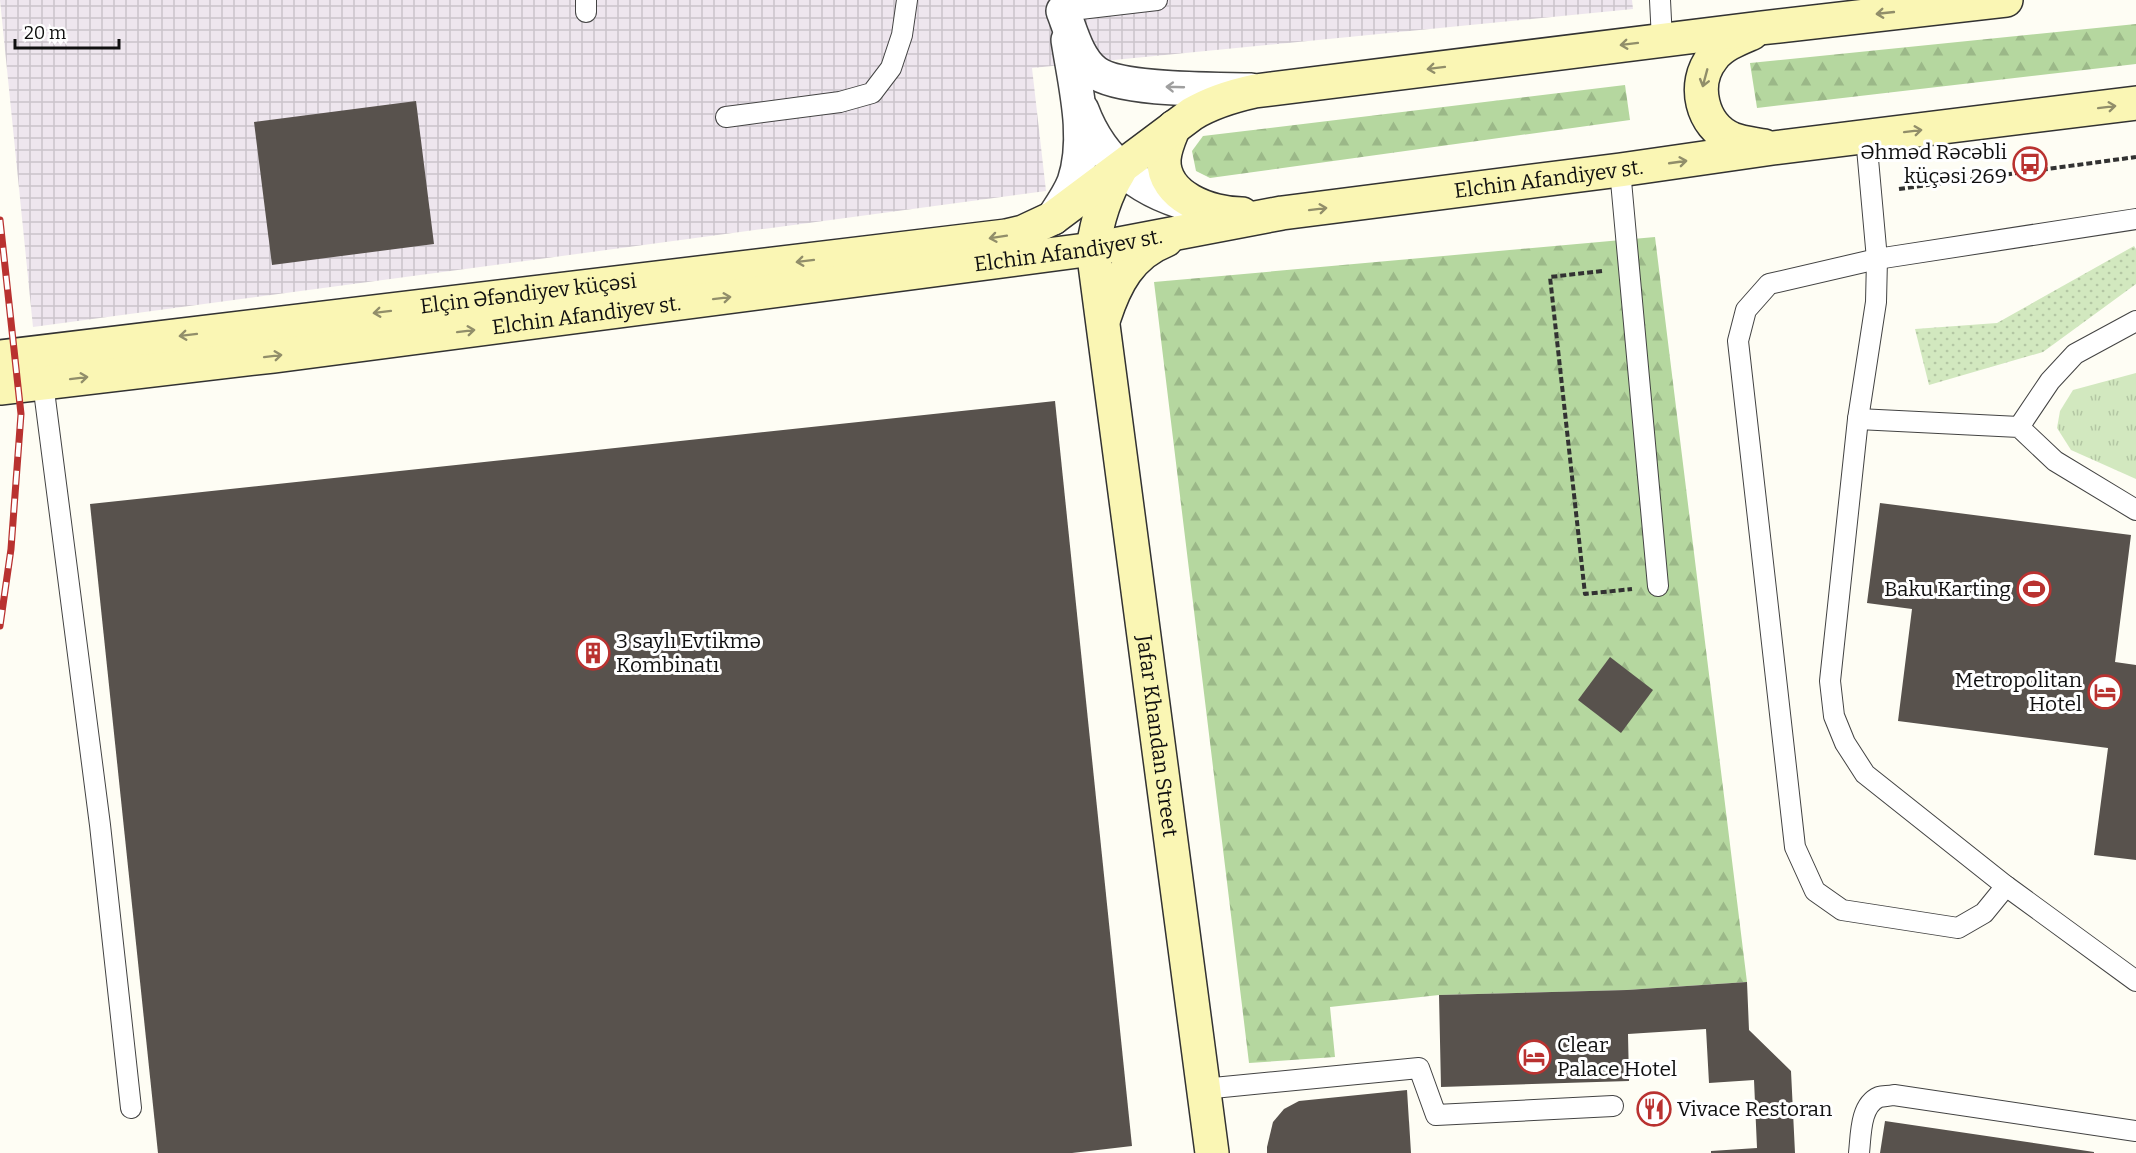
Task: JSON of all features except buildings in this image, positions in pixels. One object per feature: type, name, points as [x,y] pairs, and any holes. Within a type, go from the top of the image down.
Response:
[{"type":"main road","points":[[1255,91],[2006,0]]},
{"type":"main road","points":[[1761,28],[1725,46],[1712,58],[1704,75],[1701,96],[1706,116],[1715,128],[1733,139],[1773,148]]},
{"type":"main road","name":"Elçin Əfəndiyev küçəsi","points":[[0,357],[988,239],[1023,232],[1053,218],[1174,127],[1209,104],[1255,91]]},
{"type":"main road","name":"Elchin Afandiyev st.","points":[[0,388],[273,356],[1093,249],[1202,218],[1282,213],[2136,103]]},
{"type":"main road","points":[[1104,319],[1117,283],[1140,254],[1202,218],[1173,186],[1166,174],[1164,160],[1174,127]]},
{"type":"main road","points":[[1093,249],[1102,207],[1110,187],[1122,168]]},
{"type":"main road","name":"Jafar Khandan Street","points":[[1093,249],[1212,1153]]},
{"type":"street","points":[[1063,5],[1081,56],[1095,72],[1114,82],[1146,86],[1255,91]]},
{"type":"street","points":[[1053,218],[1074,182],[1081,140],[1063,5]]},
{"type":"street","points":[[1076,91],[1089,128],[1096,142],[1108,156],[1131,178],[1160,194],[1186,204],[1202,218]]},
{"type":"lane","points":[[726,117],[840,102],[872,93],[891,68],[902,35],[907,0]]},
{"type":"lane","points":[[1063,5],[1157,0]]},
{"type":"lane","points":[[1660,0],[1662,40]]},
{"type":"lane","points":[[1866,137],[1877,259],[1876,302],[1858,419],[1830,681],[1834,716],[1845,744],[1865,774],[2006,886],[2136,981]]},
{"type":"lane","points":[[1620,170],[1658,586]]},
{"type":"lane","points":[[2006,886],[1984,914],[1958,928],[1842,910],[1815,891],[1795,847],[1738,341],[1746,310],[1769,284],[1877,259],[2136,219]]},
{"type":"lane","points":[[2019,427],[2050,381],[2075,354],[2136,321]]},
{"type":"lane","points":[[43,383],[100,825],[131,1108]]},
{"type":"lane","points":[[1858,419],[2019,427],[2055,461],[2136,510]]},
{"type":"lane","points":[[1203,1089],[1419,1068],[1436,1114],[1613,1106]]},
{"type":"lane","points":[[1859,1153],[1862,1124],[1868,1106],[1879,1097],[1894,1095],[2136,1131]]},
{"type":"path","points":[[1872,192],[2136,157]]},
{"type":"path","points":[[1629,268],[1550,277],[1585,594],[1658,586]]},
{"type":"shaded area","points":[[0,0],[1632,0],[1633,9],[1032,68],[1046,191],[33,327]]},
{"type":"green space","points":[[2136,24],[2136,64],[1757,108],[1750,63]]},
{"type":"green space","points":[[1625,85],[1630,120],[1210,178],[1196,171],[1192,151],[1203,136]]},
{"type":"green space","points":[[1655,237],[1747,982],[1627,990],[1439,995],[1330,1007],[1335,1057],[1249,1063],[1154,282]]},
{"type":"green space","points":[[2134,246],[2136,249],[2136,284],[2043,352],[1929,385],[1915,329],[1997,323]]},
{"type":"green space","points":[[2136,373],[2136,479],[2071,450],[2057,428],[2060,411],[2073,390]]},
{"type":"railway","points":[[0,220],[21,414],[11,549],[0,626]]},
{"type":"place","name":"Əhməd Rəcəbli küçəsi 269","points":[[2030,164]]},
{"type":"place","name":"Baku Karting","points":[[2034,589]]},
{"type":"place","name":"3 saylı Evtikmə Kombinatı","points":[[593,653]]},
{"type":"place","name":"Metropolitan Hotel","points":[[2105,692]]},
{"type":"place","name":"Clear Palace Hotel","points":[[1534,1057]]},
{"type":"place","name":"Vivace Restoran","points":[[1654,1109]]}]
